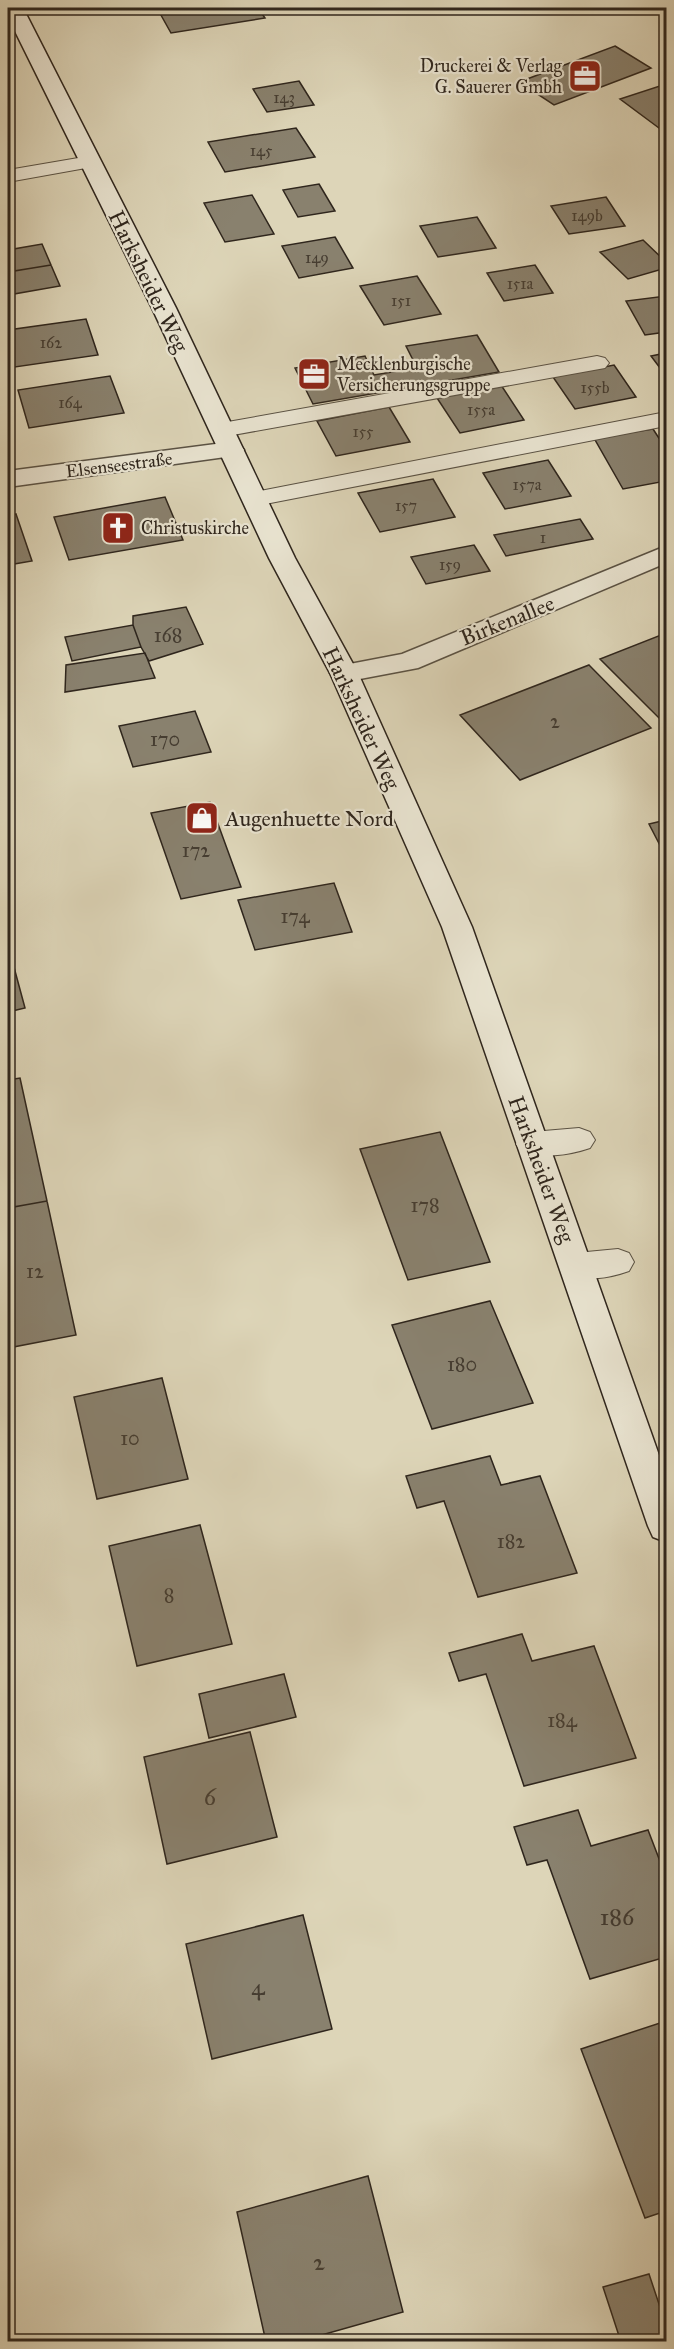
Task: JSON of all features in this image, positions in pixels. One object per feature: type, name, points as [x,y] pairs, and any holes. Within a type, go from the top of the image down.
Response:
[{"type":"main road","name":"Harksheider Weg","points":[[13,8],[164,308],[282,558],[344,673],[457,927],[666,1526]]},
{"type":"main road","name":"Elsenseestraße","points":[[8,479],[226,440]]},
{"type":"main road","name":"Birkenallee","points":[[344,673],[408,662],[666,554]]},
{"type":"lane","points":[[8,176],[90,162]]},
{"type":"lane","points":[[226,440],[597,363]]},
{"type":"lane","points":[[255,499],[666,419]]},
{"type":"lane","points":[[532,1144],[579,1140]]},
{"type":"lane","points":[[576,1266],[618,1262]]},
{"type":"building","points":[[157,8],[258,8],[265,18],[171,33]]},
{"type":"building","points":[[615,46],[651,68],[554,105],[519,82]]},
{"type":"building","points":[[299,81],[314,105],[267,112],[253,89]]},
{"type":"building","points":[[666,84],[666,130],[663,131],[620,99]]},
{"type":"building","points":[[296,128],[315,157],[225,172],[208,142]]},
{"type":"building","points":[[319,184],[335,211],[298,217],[283,190]]},
{"type":"building","points":[[252,195],[274,234],[225,242],[204,203]]},
{"type":"building","points":[[606,197],[625,226],[569,234],[551,206]]},
{"type":"building","points":[[477,217],[496,248],[438,257],[420,226]]},
{"type":"building","points":[[335,237],[353,268],[299,278],[282,246]]},
{"type":"building","points":[[643,240],[666,262],[666,268],[628,279],[600,252]]},
{"type":"building","points":[[42,244],[51,265],[8,272],[8,250]]},
{"type":"building","points":[[51,265],[60,286],[8,295],[8,272]]},
{"type":"building","points":[[535,265],[553,293],[504,301],[487,273]]},
{"type":"building","points":[[417,276],[441,314],[384,325],[360,286]]},
{"type":"building","points":[[666,296],[666,332],[645,335],[626,301]]},
{"type":"building","points":[[86,319],[98,355],[8,368],[8,330]]},
{"type":"building","points":[[477,335],[499,372],[313,404],[295,368],[365,356],[374,375],[417,368],[406,346]]},
{"type":"building","points":[[666,353],[666,376],[651,356]]},
{"type":"building","points":[[614,365],[636,397],[575,409],[553,377]]},
{"type":"building","points":[[110,376],[124,413],[29,428],[18,390]]},
{"type":"building","points":[[501,385],[524,420],[460,433],[437,398]]},
{"type":"building","points":[[389,407],[410,442],[336,456],[317,421]]},
{"type":"building","points":[[653,429],[666,449],[666,481],[623,489],[594,438]]},
{"type":"building","points":[[548,460],[571,496],[505,509],[483,473]]},
{"type":"building","points":[[433,479],[455,517],[380,532],[358,493]]},
{"type":"building","name":"Christuskirche","points":[[165,497],[183,540],[69,560],[54,517]]},
{"type":"building","points":[[16,514],[32,561],[8,565],[8,516]]},
{"type":"building","points":[[580,519],[593,539],[506,556],[494,535]]},
{"type":"building","points":[[474,545],[490,571],[426,584],[411,557]]},
{"type":"building","points":[[186,607],[203,644],[149,661],[133,625],[133,616]]},
{"type":"building","points":[[133,625],[141,647],[72,661],[65,637]]},
{"type":"building","points":[[666,633],[666,720],[662,721],[600,659]]},
{"type":"building","points":[[145,653],[155,678],[65,692],[66,665]]},
{"type":"building","points":[[589,665],[651,728],[520,780],[460,715]]},
{"type":"building","points":[[195,711],[211,752],[133,767],[119,726]]},
{"type":"building","points":[[210,802],[241,887],[181,899],[151,813]]},
{"type":"building","points":[[666,820],[666,857],[649,824]]},
{"type":"building","points":[[334,883],[352,932],[255,950],[238,900]]},
{"type":"building","points":[[8,945],[25,1008],[8,1012]]},
{"type":"building","points":[[20,1078],[47,1201],[8,1208],[8,1080]]},
{"type":"building","points":[[440,1132],[490,1262],[408,1280],[360,1149]]},
{"type":"building","points":[[47,1201],[76,1335],[8,1348],[8,1208]]},
{"type":"building","points":[[490,1301],[533,1403],[432,1429],[392,1325]]},
{"type":"building","points":[[162,1378],[188,1479],[97,1499],[74,1397]]},
{"type":"building","points":[[490,1456],[501,1485],[540,1476],[577,1573],[478,1597],[444,1501],[417,1508],[406,1476]]},
{"type":"building","points":[[200,1525],[232,1644],[137,1666],[109,1546]]},
{"type":"building","points":[[522,1634],[532,1661],[594,1646],[636,1758],[524,1786],[486,1674],[459,1681],[449,1653]]},
{"type":"building","points":[[284,1674],[296,1717],[209,1738],[199,1694]]},
{"type":"building","points":[[250,1732],[277,1837],[167,1864],[144,1757]]},
{"type":"building","points":[[578,1810],[591,1846],[648,1830],[666,1877],[666,1957],[590,1979],[547,1860],[527,1865],[514,1827]]},
{"type":"building","points":[[303,1915],[332,2029],[212,2059],[186,1944]]},
{"type":"building","points":[[666,2021],[666,2211],[645,2218],[581,2049]]},
{"type":"building","points":[[368,2176],[403,2312],[297,2342],[266,2342],[237,2212]]},
{"type":"building","points":[[649,2274],[661,2310],[666,2308],[666,2342],[621,2342],[603,2287]]},
{"type":"place","name":"Druckerei & Verlag G. Sauerer Gmbh","points":[[585,76]]},
{"type":"place","name":"Mecklenburgische Versicherungsgruppe","points":[[314,374]]},
{"type":"place","name":"Christuskirche","points":[[118,528]]},
{"type":"place","name":"Augenhuette Nord","points":[[202,818]]}]
